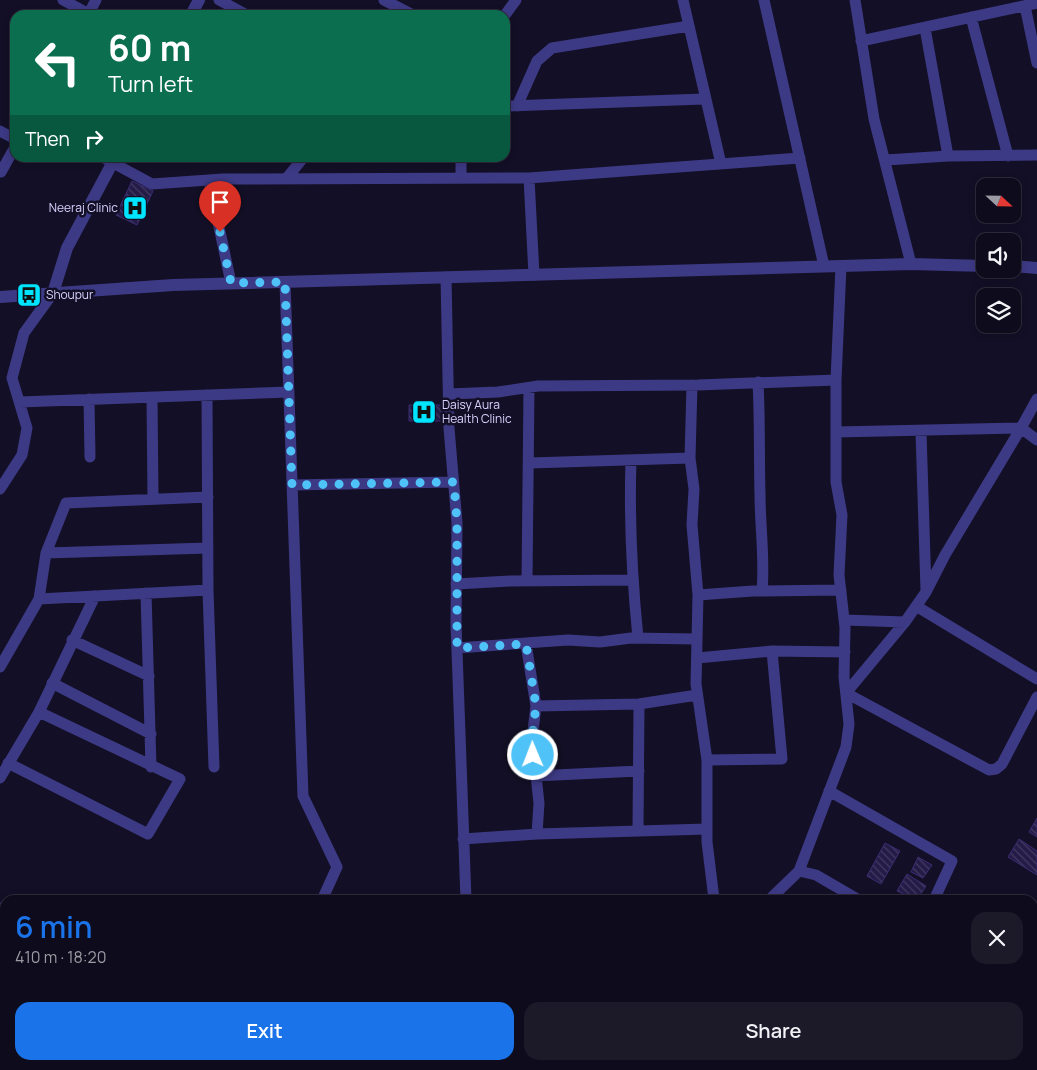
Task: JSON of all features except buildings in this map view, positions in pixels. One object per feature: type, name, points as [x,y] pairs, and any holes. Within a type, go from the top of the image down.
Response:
[{"type":"street","points":[[64,0],[81,10]]},
{"type":"street","points":[[219,0],[238,10]]},
{"type":"street","points":[[384,0],[403,10]]},
{"type":"street","points":[[683,0],[704,99],[721,164]]},
{"type":"street","points":[[764,0],[824,266]]},
{"type":"street","points":[[855,0],[874,119],[911,264]]},
{"type":"street","points":[[861,41],[1037,3]]},
{"type":"street","points":[[1025,6],[1037,63]]},
{"type":"street","points":[[971,17],[1008,156]]},
{"type":"street","points":[[511,106],[537,61],[552,48],[689,26]]},
{"type":"street","points":[[924,28],[948,156]]},
{"type":"street","points":[[511,106],[704,99]]},
{"type":"street","points":[[886,160],[948,156],[1037,155]]},
{"type":"street","points":[[1,172],[10,156]]},
{"type":"street","points":[[116,162],[152,184],[209,180],[529,178],[800,158]]},
{"type":"street","points":[[0,489],[22,455],[27,428],[12,378],[24,333],[53,293],[67,248],[110,162]]},
{"type":"street","points":[[286,179],[300,162]]},
{"type":"street","points":[[461,162],[461,178]]},
{"type":"street","points":[[529,178],[534,275]]},
{"type":"street","points":[[209,180],[231,283]]},
{"type":"street","points":[[0,297],[231,283],[824,266],[911,264],[976,266]]},
{"type":"street","points":[[774,895],[799,871],[846,747],[849,724],[846,693],[844,620],[839,575],[842,514],[836,482],[836,380],[841,266]]},
{"type":"street","points":[[1021,267],[1037,268]]},
{"type":"street","points":[[446,277],[449,394],[457,523],[457,648],[466,895]]},
{"type":"street","points":[[285,282],[303,796],[337,867],[324,895]]},
{"type":"street","points":[[449,394],[498,392],[529,388],[836,380]]},
{"type":"street","points":[[758,382],[763,557],[762,591]]},
{"type":"street","points":[[692,384],[690,458],[694,489],[692,525],[698,595],[697,695],[706,760],[707,829],[712,895]]},
{"type":"street","points":[[527,581],[527,483],[530,463],[527,442],[529,388]]},
{"type":"street","points":[[20,402],[289,392]]},
{"type":"street","points":[[207,395],[208,590],[214,767]]},
{"type":"street","points":[[152,397],[153,499]]},
{"type":"street","points":[[89,399],[90,457]]},
{"type":"street","points":[[846,693],[905,622],[926,592],[945,555],[1037,399]]},
{"type":"street","points":[[837,432],[921,432],[1021,428],[1037,440]]},
{"type":"street","points":[[921,432],[926,592]]},
{"type":"street","points":[[530,463],[690,458]]},
{"type":"street","points":[[632,460],[629,503],[632,580],[638,638]]},
{"type":"street","points":[[292,485],[454,482]]},
{"type":"street","points":[[0,667],[39,599],[46,553],[66,503],[208,497]]},
{"type":"street","points":[[46,553],[208,548]]},
{"type":"street","points":[[456,584],[632,580]]},
{"type":"street","points":[[39,599],[208,590]]},
{"type":"street","points":[[698,595],[762,591],[840,590]]},
{"type":"street","points":[[146,593],[151,767]]},
{"type":"street","points":[[0,778],[39,712],[72,640],[95,596]]},
{"type":"street","points":[[916,606],[1037,679]]},
{"type":"street","points":[[844,620],[905,622]]},
{"type":"street","points":[[457,648],[568,640],[600,642],[638,638],[697,639]]},
{"type":"street","points":[[72,640],[149,676]]},
{"type":"street","points":[[526,644],[536,706],[532,738],[539,804],[537,834]]},
{"type":"street","points":[[696,658],[772,651],[845,652]]},
{"type":"street","points":[[706,760],[782,759],[772,651]]},
{"type":"street","points":[[52,683],[151,734]]},
{"type":"street","points":[[846,693],[989,770],[996,769],[1002,764],[1037,697]]},
{"type":"street","points":[[536,706],[639,704],[697,695]]},
{"type":"street","points":[[638,830],[639,704]]},
{"type":"street","points":[[8,763],[148,834],[180,779],[151,767],[39,712]]},
{"type":"street","points":[[535,776],[639,771]]},
{"type":"street","points":[[829,790],[952,861],[936,895]]},
{"type":"street","points":[[463,839],[537,834],[607,834],[638,830],[707,829]]},
{"type":"street","points":[[799,871],[816,875],[850,895]]},
{"type":"place","name":"Neeraj Clinic","points":[[135,208]]},
{"type":"place","name":"Shoupur","points":[[29,295]]},
{"type":"place","name":"Daisy Aura Health Clinic","points":[[424,412]]},
{"type":"route","points":[[220,232],[231,283],[285,282],[292,485],[454,482],[457,523],[457,648],[526,644],[536,706],[532,738],[533,755]]}]
